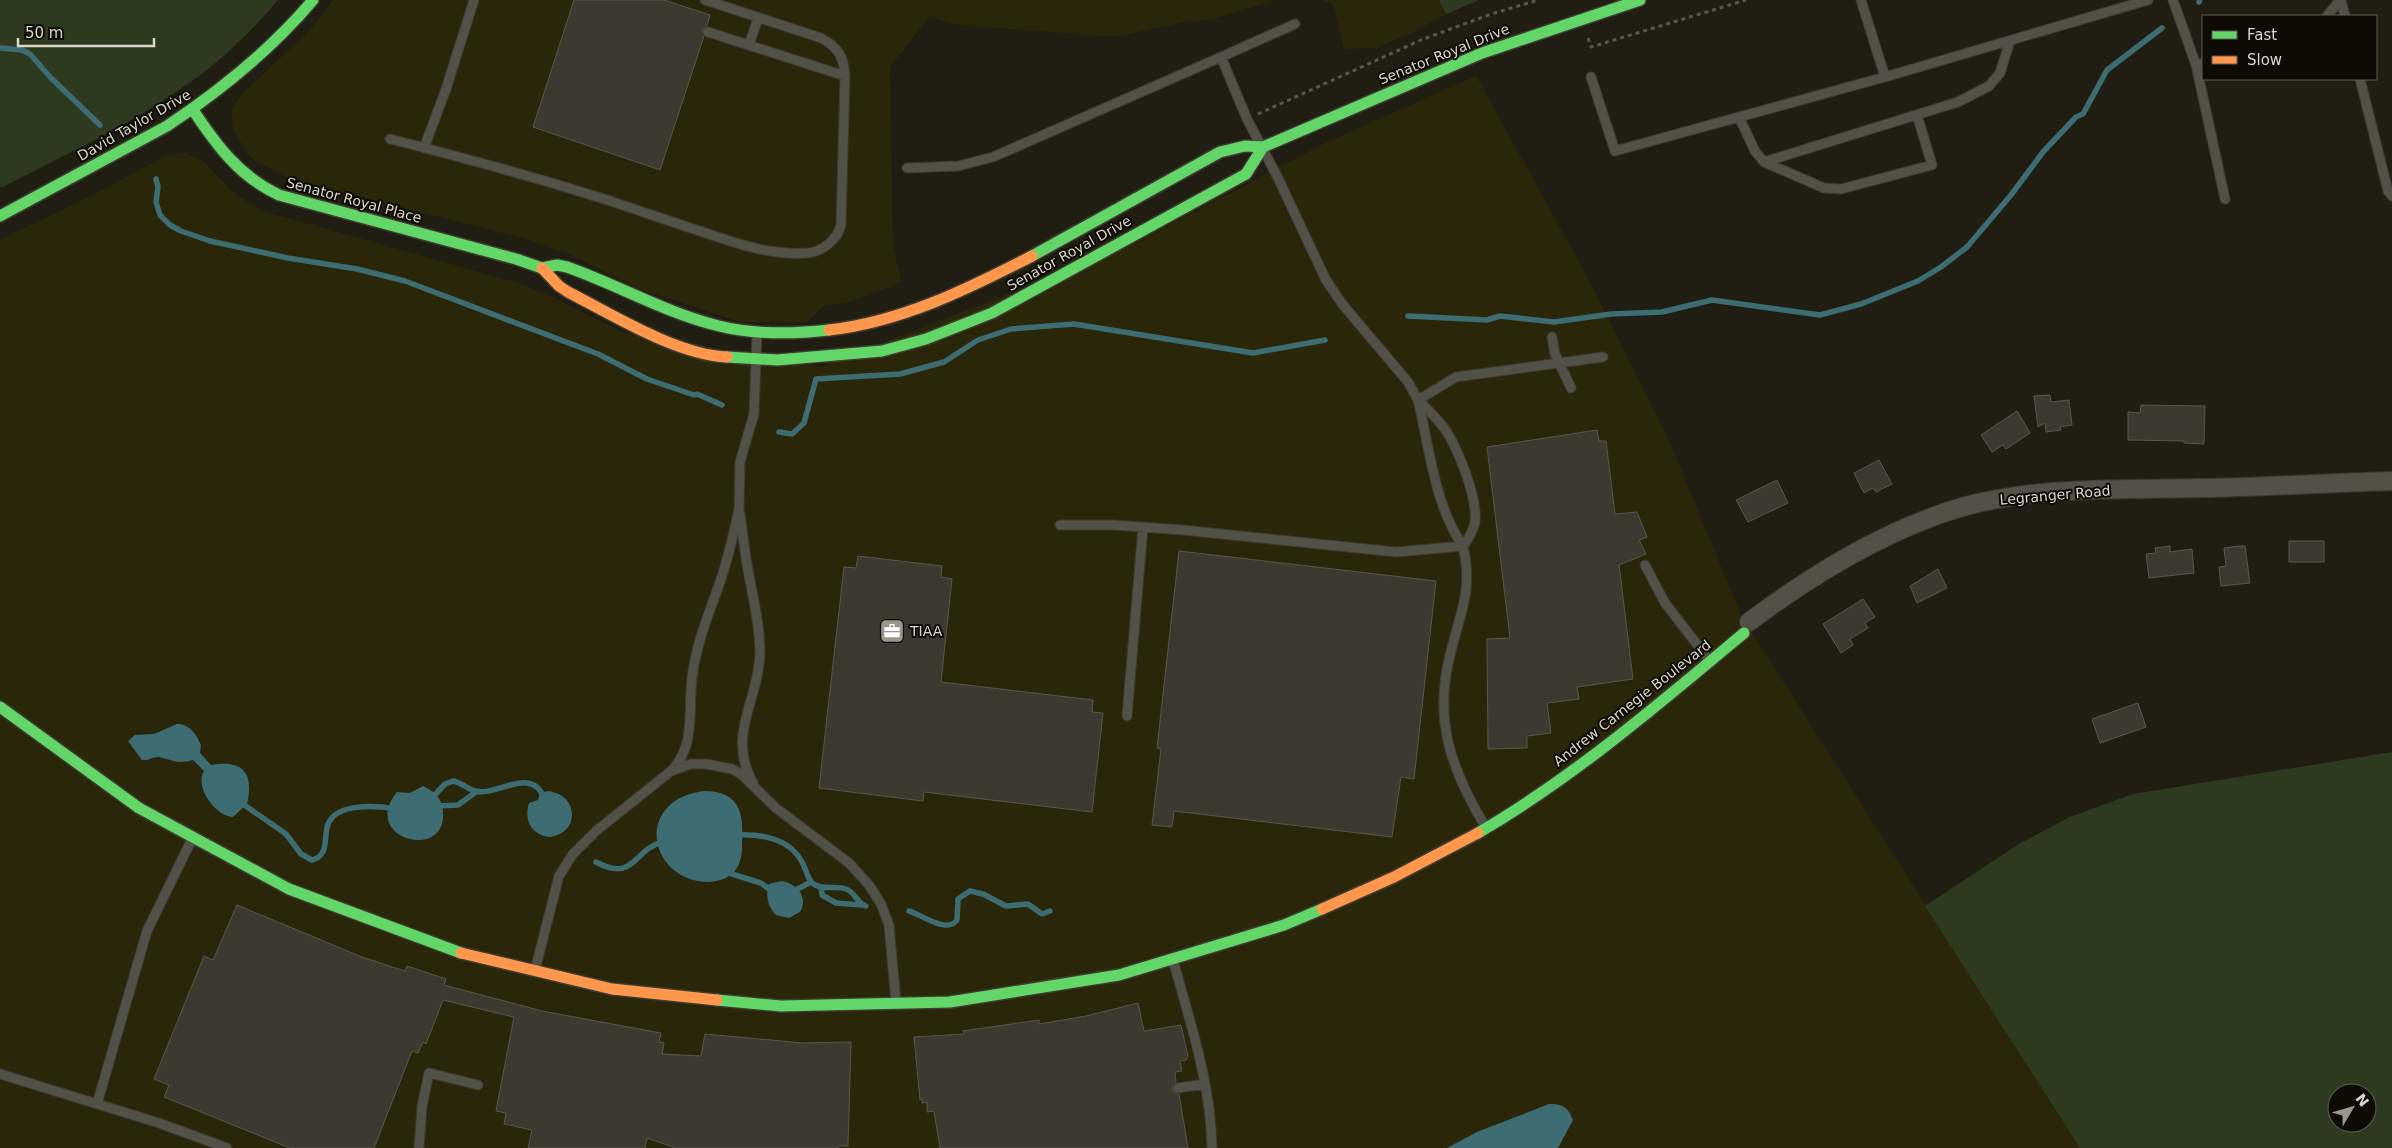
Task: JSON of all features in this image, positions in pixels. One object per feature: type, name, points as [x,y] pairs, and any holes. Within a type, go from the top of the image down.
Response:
[{"type":"street","name":"David Taylor Drive","points":[[0,216],[167,126],[193,110],[262,55],[295,22],[313,0]]},
{"type":"street","name":"Senator Royal Drive","points":[[888,320],[941,302],[982,282],[1220,152],[1245,146],[1263,147],[1482,53],[1578,19],[1640,0]]},
{"type":"street","name":"Senator Royal Place","points":[[193,110],[233,166],[249,180],[267,191],[339,213],[499,254],[542,268],[567,267],[692,318],[720,327],[757,333],[818,332],[888,320]]},
{"type":"street","name":"Senator Royal Drive","points":[[870,353],[926,339],[992,313],[1246,174],[1253,166],[1263,147]]},
{"type":"street","name":"Senator Royal Place","points":[[542,268],[559,286],[568,292],[655,336],[698,352],[720,357],[756,360],[870,353]]},
{"type":"street","name":"Legranger Road","points":[[1746,628],[1790,594],[1861,550],[1922,521],[1981,502],[2036,494],[2089,490],[2392,481]]},
{"type":"street","name":"Andrew Carnegie Boulevard","points":[[0,707],[95,779],[192,839],[299,894],[370,924],[444,948],[534,973],[629,993],[732,1005],[795,1007],[943,1002],[1032,991],[1173,960],[1283,925],[1326,907],[1433,857],[1486,827],[1586,761],[1710,661],[1746,628]]},
{"type":"lane","points":[[424,148],[446,89],[474,0]]},
{"type":"lane","points":[[390,139],[499,167],[600,198],[747,247],[781,252],[815,252],[835,238],[840,226],[845,76],[842,57],[828,42],[705,0]]},
{"type":"lane","points":[[1861,0],[1885,77]]},
{"type":"lane","points":[[1591,77],[1615,151],[1885,77],[2148,0]]},
{"type":"lane","points":[[2173,0],[2200,64]]},
{"type":"lane","points":[[2328,15],[2340,0]]},
{"type":"lane","points":[[2340,0],[2345,15]]},
{"type":"lane","points":[[749,46],[758,18]]},
{"type":"lane","points":[[907,168],[958,166],[993,157],[1295,24]]},
{"type":"lane","points":[[708,32],[845,76]]},
{"type":"lane","points":[[1764,162],[1958,102],[1989,86],[2000,73],[2010,41]]},
{"type":"lane","points":[[1220,57],[1247,119],[1263,147],[1333,291],[1390,359],[1408,382],[1418,400],[1445,429],[1452,441],[1470,489],[1475,519],[1470,535],[1463,546]]},
{"type":"lane","points":[[2203,80],[2225,200]]},
{"type":"lane","points":[[2360,80],[2388,191],[2392,196]]},
{"type":"lane","points":[[1739,117],[1755,151],[1764,162],[1824,188],[1840,189],[1932,165],[1917,115]]},
{"type":"lane","points":[[757,333],[754,414],[740,462],[739,510],[758,628],[760,655],[755,685],[742,728],[743,753],[749,774],[758,791]]},
{"type":"lane","points":[[1552,337],[1555,354],[1571,388]]},
{"type":"lane","points":[[1418,400],[1456,377],[1603,357]]},
{"type":"lane","points":[[1418,400],[1446,514],[1463,546],[1468,585],[1447,670],[1443,700],[1446,736],[1455,770],[1486,827]]},
{"type":"lane","points":[[534,973],[559,876],[567,861],[592,834],[672,771],[682,758],[690,730],[692,679],[698,641],[722,575],[739,510]]},
{"type":"lane","points":[[1060,525],[1143,527],[1396,552],[1463,546]]},
{"type":"lane","points":[[1127,716],[1143,527]]},
{"type":"lane","points":[[1645,565],[1665,603],[1710,661]]},
{"type":"lane","points":[[672,771],[691,764],[725,767],[741,774],[776,808],[849,863],[869,885],[880,904],[888,925],[896,1004]]},
{"type":"lane","points":[[97,1104],[146,931],[192,839]]},
{"type":"lane","points":[[1173,960],[1205,1084],[1210,1115],[1212,1148]]},
{"type":"lane","points":[[419,1148],[422,1106],[429,1073],[478,1085]]},
{"type":"lane","points":[[0,1074],[97,1104],[227,1148]]},
{"type":"lane","points":[[1178,1088],[1205,1084]]},
{"type":"path","points":[[1263,112],[1421,40],[1491,14],[1539,0]]},
{"type":"path","points":[[1591,48],[1746,0]]},
{"type":"shaded area","points":[[333,0],[1276,0],[1214,19],[1185,22],[1114,37],[960,25],[929,17],[890,67],[893,247],[902,282],[849,302],[823,306],[807,322],[740,322],[637,288],[571,255],[530,240],[287,178],[254,160],[246,151],[233,129],[231,109],[242,94],[309,31]]},
{"type":"shaded area","points":[[1323,0],[1439,0],[1446,14],[1414,32],[1376,48],[1344,49],[1334,6]]},
{"type":"shaded area","name":"TIAA","points":[[1476,76],[1588,278],[1667,435],[1741,615],[2080,1148],[0,1148],[0,240],[95,194],[167,155],[185,153],[203,161],[235,194],[263,211],[519,283],[551,296],[622,332],[820,367],[1126,248],[1325,143]]},
{"type":"green space","points":[[0,0],[278,0],[258,23],[225,55],[167,98],[98,138],[0,187]]},
{"type":"green space","points":[[1439,0],[1479,0],[1446,14]]},
{"type":"green space","points":[[2392,752],[2392,1148],[2080,1148],[1925,906],[2019,844],[2070,817],[2133,794]]},
{"type":"water","points":[[177,724],[186,726],[195,734],[201,745],[200,753],[211,765],[232,764],[244,771],[249,784],[247,804],[233,817],[226,816],[220,812],[208,800],[202,785],[204,771],[193,760],[178,762],[158,757],[142,760],[128,741],[135,735],[154,734]]},
{"type":"water","points":[[423,786],[431,790],[440,799],[443,807],[441,827],[432,837],[420,840],[407,838],[396,832],[389,822],[388,808],[397,792],[410,793]]},
{"type":"water","points":[[548,791],[558,794],[566,800],[572,815],[566,830],[558,835],[548,837],[533,829],[527,814],[529,803],[538,800],[540,793]]},
{"type":"water","points":[[704,791],[716,792],[732,799],[737,805],[742,821],[742,852],[739,865],[724,879],[707,882],[690,879],[675,871],[663,858],[657,841],[658,824],[667,808],[679,798]]},
{"type":"water","points":[[782,881],[797,888],[803,901],[800,912],[789,918],[776,915],[768,901],[767,892],[769,884]]},
{"type":"water","points":[[1549,1104],[1564,1107],[1573,1120],[1558,1148],[1447,1148],[1477,1132]]},
{"type":"building","points":[[574,0],[664,0],[710,15],[707,26],[702,30],[704,36],[660,170],[533,127]]},
{"type":"building","points":[[2050,395],[2051,402],[2069,400],[2072,425],[2060,427],[2061,430],[2046,432],[2045,423],[2038,427],[2034,396]]},
{"type":"building","points":[[2141,405],[2205,406],[2204,444],[2184,443],[2184,441],[2128,440],[2128,412],[2140,413]]},
{"type":"building","points":[[2017,411],[2030,433],[2006,449],[2003,445],[1992,452],[1981,435]]},
{"type":"building","points":[[1597,430],[1599,441],[1606,441],[1615,514],[1637,512],[1647,537],[1639,540],[1646,554],[1619,565],[1633,679],[1577,687],[1579,699],[1547,703],[1551,733],[1527,736],[1527,748],[1488,749],[1487,639],[1510,638],[1487,447]]},
{"type":"building","points":[[1879,460],[1892,484],[1876,492],[1873,488],[1864,493],[1854,473]]},
{"type":"building","points":[[1777,480],[1788,503],[1748,522],[1736,500]]},
{"type":"building","points":[[2289,541],[2324,541],[2324,562],[2289,562]]},
{"type":"building","points":[[2170,546],[2170,552],[2192,549],[2194,573],[2149,578],[2146,554],[2156,553],[2155,548]]},
{"type":"building","points":[[2245,546],[2250,583],[2221,586],[2219,567],[2226,566],[2224,548]]},
{"type":"building","points":[[1179,551],[1436,581],[1414,779],[1401,777],[1392,837],[1174,811],[1172,827],[1152,825],[1161,749],[1157,748]]},
{"type":"building","name":"TIAA","points":[[858,556],[942,566],[941,577],[952,579],[941,682],[1093,700],[1092,712],[1103,713],[1092,812],[924,792],[923,801],[819,788],[844,567],[856,568]]},
{"type":"building","points":[[1938,569],[1947,588],[1917,603],[1910,586]]},
{"type":"building","points":[[1863,599],[1875,617],[1865,623],[1868,628],[1850,639],[1853,645],[1841,653],[1823,624]]},
{"type":"building","points":[[2138,703],[2146,727],[2100,743],[2092,719]]},
{"type":"building","points":[[237,905],[362,957],[405,971],[407,966],[446,979],[444,985],[542,1011],[661,1033],[659,1042],[664,1043],[662,1054],[701,1056],[705,1034],[803,1043],[851,1042],[848,1146],[838,1146],[838,1148],[676,1148],[647,1138],[645,1148],[528,1148],[532,1130],[504,1124],[506,1113],[496,1111],[514,1017],[443,1000],[426,1044],[423,1042],[418,1053],[412,1051],[374,1148],[290,1148],[164,1097],[169,1085],[154,1079],[204,956],[213,960]]},
{"type":"building","points":[[1138,1003],[1144,1031],[1181,1025],[1188,1056],[1186,1060],[1180,1061],[1182,1071],[1175,1072],[1176,1082],[1172,1088],[1173,1092],[1179,1094],[1188,1148],[940,1148],[934,1111],[927,1112],[927,1102],[922,1103],[922,1099],[920,1100],[914,1037],[964,1034],[963,1031],[1039,1020],[1039,1024],[1086,1016]]},
{"type":"waterway","points":[[1408,316],[1487,320],[1500,316],[1554,322],[1611,314],[1662,312],[1712,300],[1820,315],[1861,304],[1918,281],[1941,267],[1967,247],[2011,195],[2043,152],[2076,117],[2083,114],[2107,70],[2162,28]]},
{"type":"waterway","points":[[0,48],[22,50],[30,54],[51,78],[100,125]]},
{"type":"waterway","points":[[156,179],[158,187],[156,202],[160,215],[170,225],[181,231],[210,241],[288,258],[357,269],[405,281],[598,354],[647,379],[694,395],[697,394],[722,405]]},
{"type":"waterway","points":[[779,432],[792,434],[804,423],[816,379],[900,374],[944,362],[978,340],[1011,329],[1074,324],[1253,353],[1325,340]]},
{"type":"waterway","points":[[431,799],[445,784],[453,781],[475,791],[484,792],[513,784],[531,784],[538,788],[544,798]]},
{"type":"waterway","points":[[436,806],[458,805],[476,792]]},
{"type":"waterway","points":[[240,802],[286,834],[301,854],[312,860],[318,858],[324,850],[328,824],[340,812],[359,807],[396,809]]},
{"type":"waterway","points":[[737,835],[755,835],[782,843],[796,854],[812,883],[820,887],[846,889],[866,906]]},
{"type":"waterway","points":[[596,862],[619,869],[626,867],[645,851],[663,842]]},
{"type":"waterway","points":[[726,870],[732,874],[761,883],[773,892]]},
{"type":"waterway","points":[[792,892],[811,882]]},
{"type":"waterway","points":[[821,887],[822,895],[836,903],[862,905]]},
{"type":"waterway","points":[[909,911],[934,922],[947,925],[953,924],[957,920],[958,899],[970,891],[983,894],[1006,906],[1028,904],[1042,914],[1050,911]]},
{"type":"traffic: fast","points":[[0,216],[167,126],[245,68],[280,36],[313,0]]},
{"type":"traffic: fast","points":[[1032,256],[1220,152],[1245,146],[1263,147],[1482,53],[1640,0]]},
{"type":"traffic: fast","points":[[193,110],[230,159],[252,179],[279,195],[516,259],[542,268],[557,265],[567,267],[680,314],[719,326],[746,331],[774,333],[829,330]]},
{"type":"traffic: fast","points":[[727,357],[777,360],[882,351],[926,339],[992,313],[1246,174],[1263,147]]},
{"type":"traffic: fast","points":[[1478,833],[1514,811],[1582,764],[1648,713],[1744,633]]},
{"type":"traffic: fast","points":[[0,707],[139,808],[289,889],[461,953]]},
{"type":"traffic: fast","points":[[717,1000],[781,1006],[950,1002],[1119,975],[1284,925],[1322,909]]},
{"type":"traffic: slow","points":[[829,330],[856,326],[908,312],[959,292],[1032,256]]},
{"type":"traffic: slow","points":[[542,268],[559,286],[568,292],[625,322],[667,342],[687,349],[708,355],[727,357]]},
{"type":"traffic: slow","points":[[1322,909],[1394,877],[1478,833]]},
{"type":"traffic: slow","points":[[461,953],[612,989],[717,1000]]},
{"type":"place","name":"TIAA","points":[[892,631]]}]
